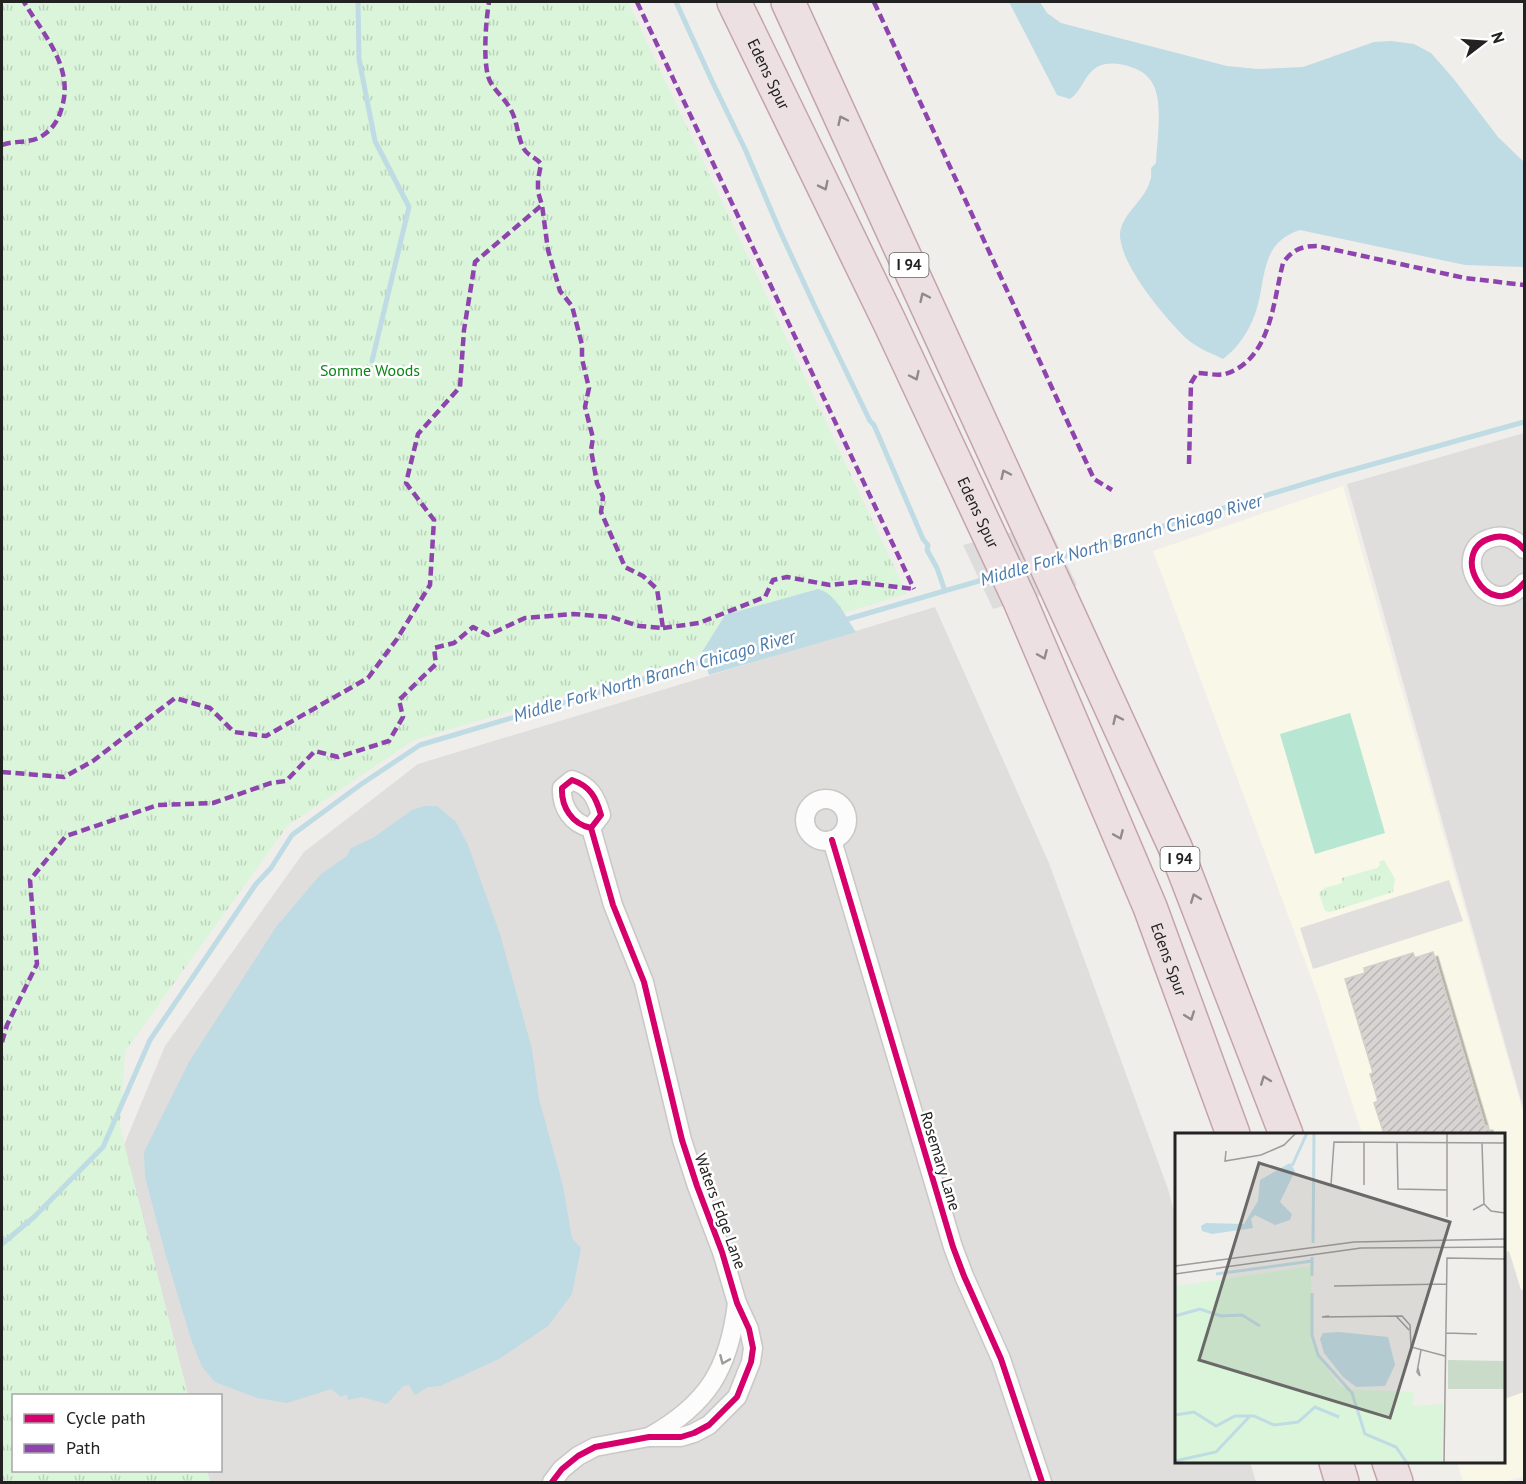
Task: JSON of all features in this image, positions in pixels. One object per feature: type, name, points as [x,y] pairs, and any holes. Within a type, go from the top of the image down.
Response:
[{"type":"highway","name":"Edens Spur","points":[[734,2],[890,323],[1020,601],[1150,907],[1233,1133]]},
{"type":"highway","name":"I 94","points":[[788,2],[1175,847],[1286,1133]]},
{"type":"highway","points":[[1337,1463],[1342,1482]]},
{"type":"highway","points":[[1390,1463],[1396,1482]]},
{"type":"street","points":[[1524,549],[1518,542],[1499,536],[1490,538],[1475,551],[1472,560],[1475,579],[1488,593],[1507,595],[1516,591],[1524,583]]},
{"type":"street","name":"Waters Edge Lane","points":[[552,1482],[562,1469],[578,1456],[595,1447],[650,1437],[666,1438],[694,1433],[715,1420],[737,1397],[751,1362],[753,1348],[749,1329],[737,1303],[722,1252],[682,1140],[644,982],[614,905],[591,828]]},
{"type":"street","name":"Rosemary Lane","points":[[832,840],[953,1247],[1001,1359],[1042,1482]]},
{"type":"street","name":"Waters Edge Lane","points":[[650,1437],[691,1408],[706,1393],[729,1350],[737,1303]]},
{"type":"shaded area","points":[[1524,433],[1524,1111],[1347,484]]},
{"type":"shaded area","points":[[1343,486],[1524,1115],[1524,1476],[1505,1482],[1463,1482],[1457,1463],[1505,1463],[1505,1133],[1362,1133],[1318,996],[1153,551]]},
{"type":"shaded area","points":[[935,607],[1049,863],[1168,1189],[1175,1215],[1175,1463],[1250,1463],[1256,1482],[210,1482],[207,1472],[222,1472],[222,1394],[188,1394],[124,1145],[165,1046],[304,852],[418,764]]},
{"type":"shaded area","points":[[1449,880],[1463,921],[1313,969],[1300,928]]},
{"type":"shaded area","points":[[1509,1251],[1521,1290],[1524,1289],[1524,1392],[1505,1399],[1505,1253]]},
{"type":"green space","name":"Somme Woods","points":[[2,2],[628,2],[907,594],[414,740],[288,825],[125,1051],[120,1127],[188,1394],[12,1394],[12,1472],[207,1472],[210,1482],[2,1482]]},
{"type":"green space","points":[[1350,713],[1385,833],[1315,854],[1280,734]]},
{"type":"green space","points":[[1384,860],[1395,879],[1393,892],[1330,912],[1325,911],[1319,893],[1325,888],[1342,883],[1342,878],[1377,868],[1380,865],[1379,862]]},
{"type":"water","points":[[1009,2],[1040,2],[1047,13],[1061,23],[1227,66],[1258,69],[1303,67],[1374,42],[1391,41],[1414,44],[1431,53],[1498,137],[1524,162],[1524,267],[1465,265],[1300,230],[1286,236],[1270,254],[1255,314],[1250,327],[1238,344],[1223,359],[1204,350],[1187,339],[1155,303],[1133,271],[1120,240],[1121,228],[1148,187],[1151,168],[1156,163],[1159,109],[1151,81],[1135,68],[1120,64],[1100,65],[1093,70],[1070,99],[1057,95]]},
{"type":"water","points":[[818,589],[830,595],[856,632],[709,675],[702,652],[725,615]]},
{"type":"water","points":[[425,806],[437,806],[456,822],[468,845],[500,934],[532,1049],[539,1099],[563,1186],[572,1238],[581,1248],[572,1294],[548,1326],[499,1359],[440,1386],[428,1387],[415,1395],[409,1385],[403,1386],[387,1404],[362,1397],[348,1400],[347,1394],[341,1397],[331,1389],[287,1403],[257,1398],[215,1382],[202,1367],[191,1339],[166,1256],[145,1177],[144,1152],[189,1062],[276,927],[321,874],[347,856],[351,848],[373,838],[412,810]]},
{"type":"pier","points":[[1047,523],[1077,585],[993,609],[963,545]]},
{"type":"building","points":[[1433,952],[1485,1127],[1488,1126],[1490,1133],[1384,1133],[1374,1103],[1378,1101],[1370,1074],[1373,1073],[1345,979],[1365,973],[1364,968],[1413,953],[1415,958]]},
{"type":"waterway","points":[[358,2],[359,59],[375,141],[409,207],[372,361]]},
{"type":"waterway","points":[[676,2],[816,309],[874,425],[923,539],[928,545],[927,550],[937,568],[945,591]]},
{"type":"waterway","name":"Middle Fork North Branch Chicago River","points":[[1054,559],[1334,475],[1524,422]]},
{"type":"waterway","name":"Middle Fork North Branch Chicago River","points":[[841,621],[996,576]]},
{"type":"waterway","name":"Middle Fork North Branch Chicago River","points":[[2,1244],[34,1217],[103,1147],[150,1040],[292,835],[420,745],[711,659]]},
{"type":"marked path","points":[[2,145],[32,140],[46,133],[59,116],[65,92],[64,78],[55,51],[24,2]]},
{"type":"marked path","points":[[2,1042],[7,1025],[37,964],[30,880],[66,836],[158,805],[213,803],[271,783],[286,781],[315,751],[338,757],[389,741],[403,717],[399,700],[436,664],[434,648],[454,643],[473,627],[488,635],[525,618],[573,614],[611,617],[639,626],[663,628],[657,589],[643,576],[625,567],[601,512],[603,497],[597,483],[591,450],[593,438],[585,407],[589,388],[582,359],[582,345],[572,306],[560,291],[548,250],[538,192],[541,164],[524,149],[511,110],[488,76],[485,49],[489,2]]},
{"type":"marked path","points":[[637,2],[914,589]]},
{"type":"marked path","points":[[874,2],[1094,479],[1112,490]]},
{"type":"marked path","points":[[2,772],[64,777],[93,761],[175,698],[210,708],[234,732],[266,736],[368,678],[397,639],[430,585],[434,520],[406,483],[418,434],[460,387],[464,330],[475,262],[542,205]]},
{"type":"marked path","points":[[1189,464],[1191,383],[1197,373],[1225,374],[1240,367],[1252,356],[1267,328],[1283,263],[1297,250],[1317,246],[1465,278],[1524,285]]},
{"type":"marked path","points":[[663,628],[699,623],[765,597],[773,580],[787,577],[830,585],[856,582],[914,589]]},
{"type":"cycle path","points":[[1524,549],[1511,539],[1495,537],[1480,544],[1473,555],[1472,568],[1477,580],[1486,590],[1497,596],[1510,594],[1524,583]]},
{"type":"cycle path","points":[[552,1482],[562,1469],[578,1456],[595,1447],[649,1437],[681,1437],[709,1425],[737,1397],[751,1362],[753,1348],[749,1329],[737,1303],[722,1252],[682,1140],[644,982],[613,905],[591,828],[601,815],[588,789],[572,780],[562,788],[563,802],[573,819],[591,828]]},
{"type":"cycle path","points":[[832,840],[953,1247],[1001,1359],[1042,1482]]}]
